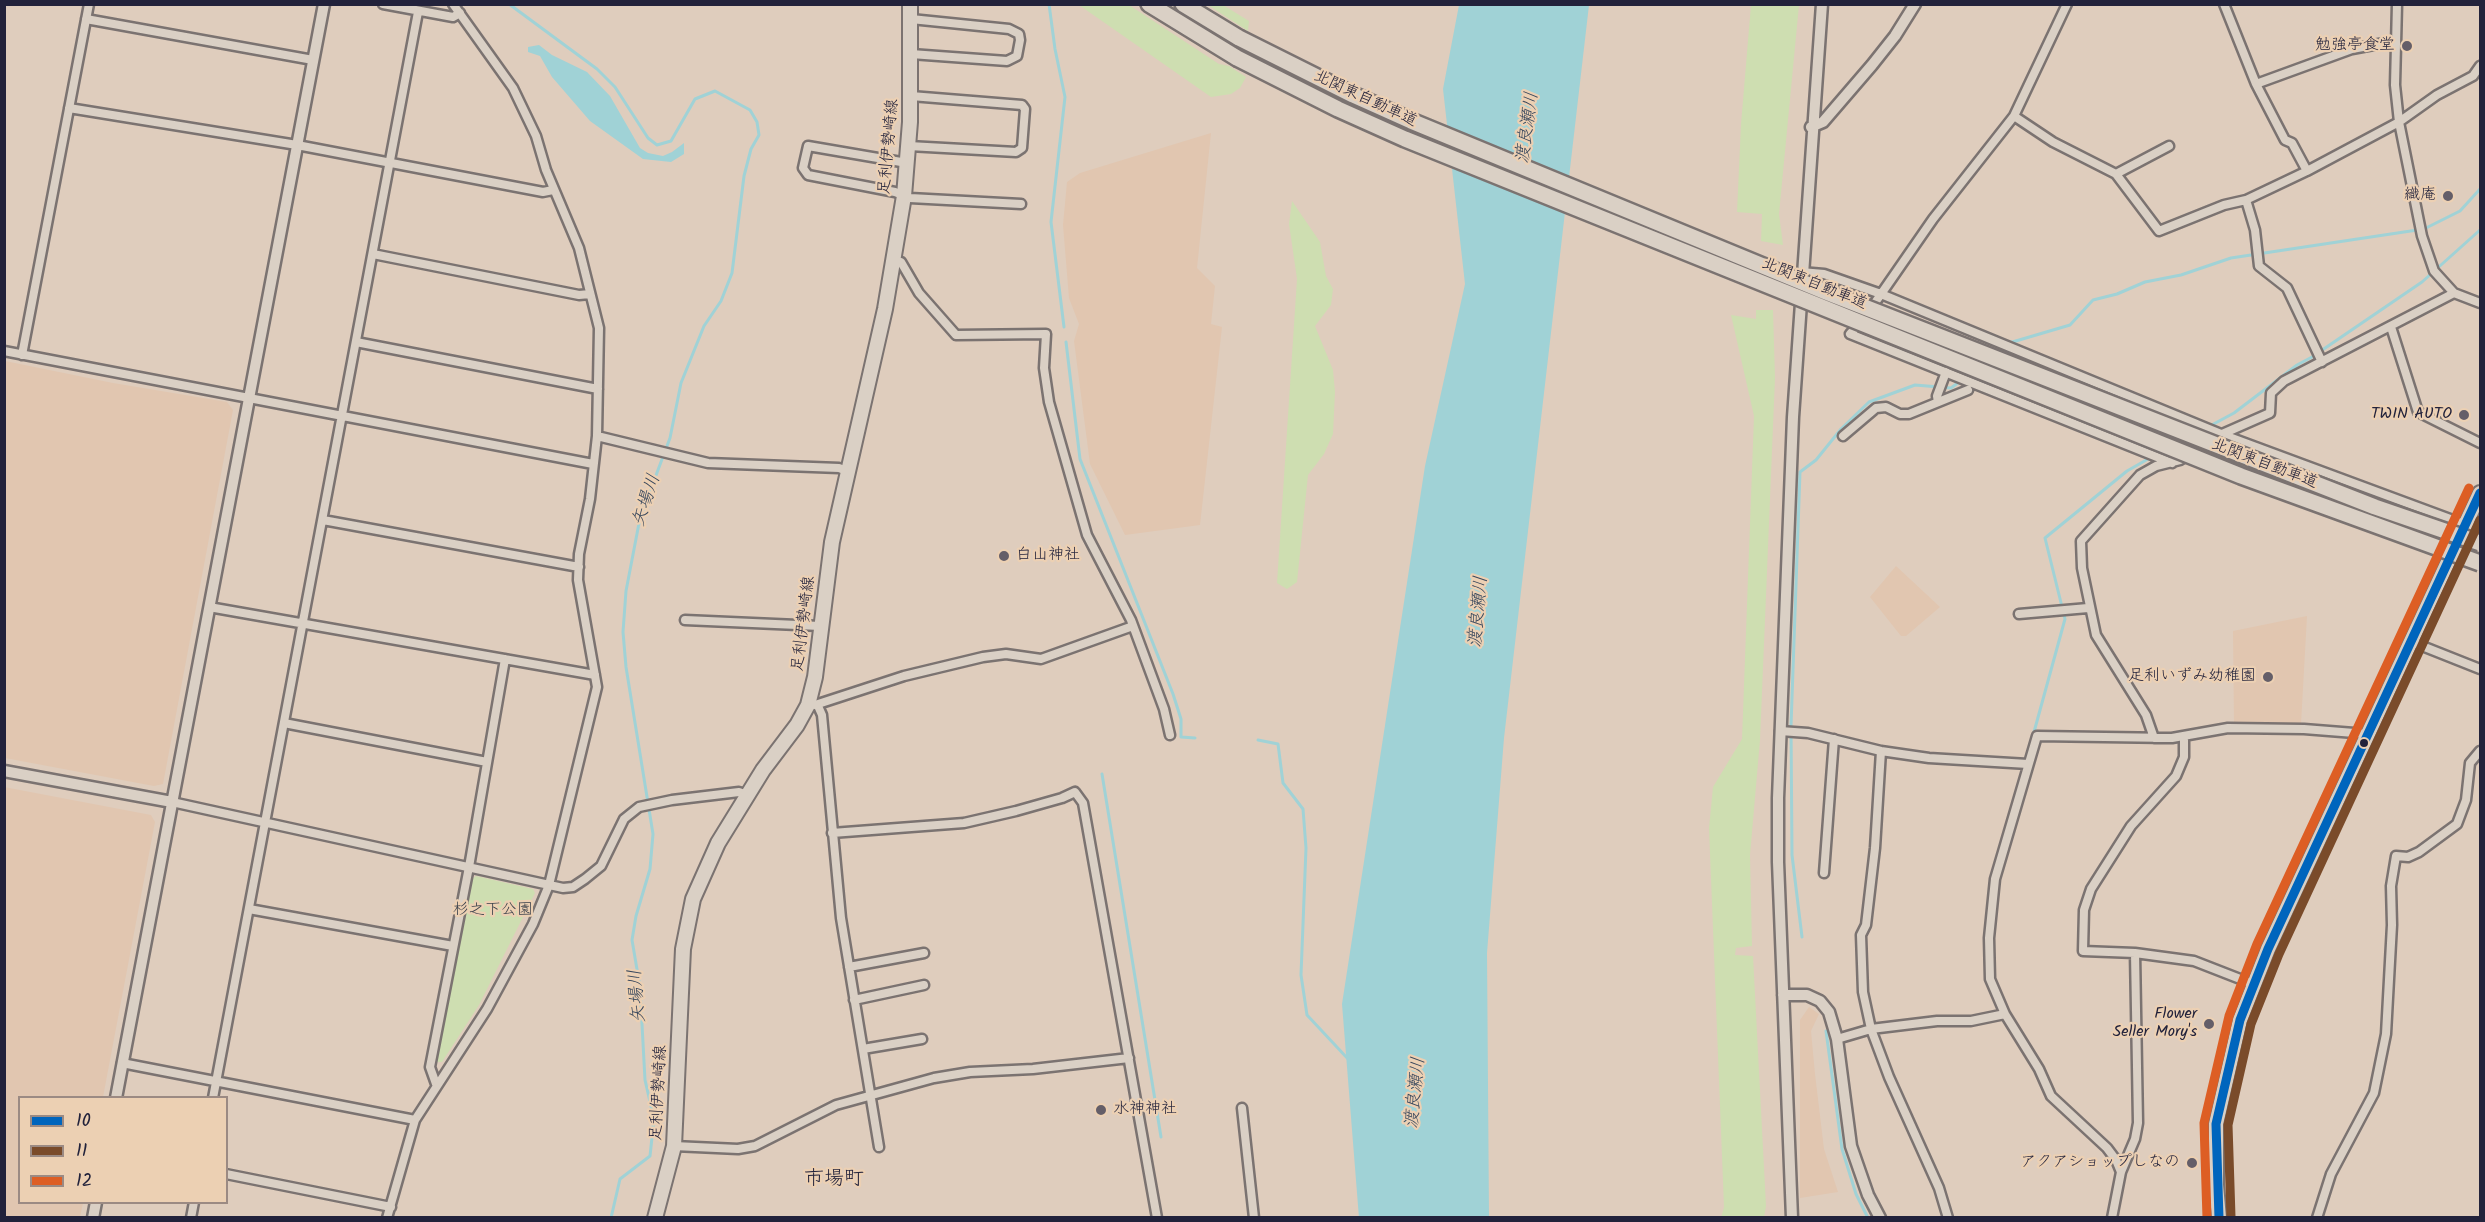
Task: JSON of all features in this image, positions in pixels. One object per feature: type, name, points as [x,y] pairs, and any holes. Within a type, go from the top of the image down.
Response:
[{"type":"highway","name":"北関東自動車道","points":[[1149,4],[1237,58],[1338,109],[1416,144],[2219,468],[2481,563]]},
{"type":"highway","name":"北関東自動車道","points":[[1184,4],[1239,38],[1411,121],[1837,296],[2375,507],[2481,543]]},
{"type":"main road","name":"足利伊勢崎線","points":[[655,1218],[674,1146],[683,949],[687,920],[709,860],[747,795],[813,705],[820,626],[832,542],[872,368],[894,260],[904,196],[911,96],[910,12]]},
{"type":"main road","points":[[2219,1218],[2216,1185],[2216,1124],[2231,1049],[2253,984],[2367,734],[2481,493]]},
{"type":"street","points":[[22,355],[89,4]]},
{"type":"street","points":[[116,1096],[324,4]]},
{"type":"street","points":[[383,4],[453,17],[460,13]]},
{"type":"street","points":[[387,1218],[415,1120],[436,1084],[487,1009],[533,924],[549,885],[569,795],[596,699],[595,675],[578,591],[579,567],[597,436],[599,328],[579,248],[553,190],[536,136],[522,104],[500,67],[453,4]]},
{"type":"street","points":[[1792,1218],[1778,862],[1780,731],[1801,272],[1822,4]]},
{"type":"street","points":[[1811,128],[1823,122],[1865,74],[1895,36],[1915,4]]},
{"type":"street","points":[[2067,4],[2014,116],[1933,219],[1850,334],[2172,463]]},
{"type":"street","points":[[2224,4],[2256,84],[2285,140],[2292,143],[2307,171]]},
{"type":"street","points":[[2397,4],[2395,41],[2398,122],[2422,236],[2434,271],[2454,293],[2481,303]]},
{"type":"street","points":[[213,1096],[418,12]]},
{"type":"street","points":[[910,12],[1010,29],[1019,34],[1020,40],[1017,56],[1007,61],[911,54]]},
{"type":"street","points":[[86,19],[313,60]]},
{"type":"street","points":[[2256,84],[2352,49],[2395,41]]},
{"type":"street","points":[[2014,116],[2054,142],[2116,174],[2159,231],[2224,205],[2246,200],[2307,171],[2398,122],[2437,95],[2473,76],[2481,66]]},
{"type":"street","points":[[909,146],[1016,152],[1022,148],[1025,109],[1022,105],[911,96]]},
{"type":"street","points":[[69,108],[297,145],[543,192],[553,190]]},
{"type":"street","points":[[907,163],[808,146],[803,168],[808,175],[904,196],[1021,204]]},
{"type":"street","points":[[2116,174],[2169,146]]},
{"type":"street","points":[[2246,200],[2255,230],[2259,266],[2287,288],[2322,362]]},
{"type":"street","points":[[373,254],[579,295],[590,294]]},
{"type":"street","points":[[894,260],[901,262],[920,293],[956,335],[1046,334],[1044,368],[1049,402],[1084,525],[1133,626],[1164,709],[1170,735]]},
{"type":"street","points":[[1801,272],[1824,274],[1881,294],[2221,434],[2481,530]]},
{"type":"street","points":[[2154,738],[2146,714],[2096,635],[2088,608],[2082,568],[2081,541],[2140,475],[2156,466],[2181,460],[2221,434],[2270,413],[2271,393],[2284,381],[2454,293]]},
{"type":"street","points":[[2391,327],[2418,412],[2481,443]]},
{"type":"street","points":[[356,342],[598,389]]},
{"type":"street","points":[[4,351],[593,464]]},
{"type":"street","points":[[1938,402],[1937,396],[1946,372]]},
{"type":"street","points":[[1842,436],[1876,408],[1886,406],[1904,414],[1968,390]]},
{"type":"street","points":[[597,436],[652,447],[708,463],[839,468],[847,471]]},
{"type":"street","points":[[323,520],[579,567]]},
{"type":"street","points":[[209,607],[595,675]]},
{"type":"street","points":[[2019,614],[2088,608]]},
{"type":"street","points":[[686,620],[820,626]]},
{"type":"street","points":[[879,1147],[872,1093],[849,967],[832,833],[822,715],[813,705],[904,676],[983,657],[1006,654],[1041,659],[1133,626]]},
{"type":"street","points":[[2412,642],[2481,669]]},
{"type":"street","points":[[436,1084],[430,1067],[469,867],[505,659]]},
{"type":"street","points":[[284,723],[488,762]]},
{"type":"street","points":[[2121,1172],[2107,1148],[2051,1096],[2039,1069],[2005,1014],[1990,979],[1991,909],[2002,850],[2037,736],[2154,738],[2184,736],[2228,728],[2304,729],[2367,734]]},
{"type":"street","points":[[1780,731],[1808,733],[1881,751],[1929,758],[2028,764]]},
{"type":"street","points":[[2184,736],[2184,757],[2180,769],[2120,843],[2091,889],[2084,910],[2083,951],[2135,953],[2194,961],[2253,984]]},
{"type":"street","points":[[1824,873],[1834,739]]},
{"type":"street","points":[[1881,751],[1875,848],[1866,925],[1862,935],[1863,992],[1871,1029],[1889,1077],[1939,1188],[1948,1218]]},
{"type":"street","points":[[2317,1218],[2331,1174],[2374,1093],[2386,1034],[2392,926],[2391,886],[2396,856],[2408,857],[2419,852],[2457,824],[2466,800],[2470,763],[2481,751]]},
{"type":"street","points":[[4,771],[172,802],[549,885],[573,887],[592,875],[606,858],[624,819],[631,812],[657,803],[739,792],[747,795]]},
{"type":"street","points":[[832,833],[964,823],[1016,811],[1075,792],[1083,803],[1157,1218]]},
{"type":"street","points":[[249,909],[453,946]]},
{"type":"street","points":[[849,967],[924,952]]},
{"type":"street","points":[[2112,1218],[2121,1172],[2135,1139],[2139,1105],[2135,953]]},
{"type":"street","points":[[854,1000],[924,985]]},
{"type":"street","points":[[1783,995],[1808,995],[1820,1001],[1829,1012],[1837,1039],[1851,1146],[1868,1195],[1881,1218]]},
{"type":"street","points":[[1837,1039],[1871,1029],[1937,1021],[1971,1021],[2005,1014]]},
{"type":"street","points":[[863,1049],[922,1038]]},
{"type":"street","points":[[674,1146],[738,1149],[755,1146],[832,1107],[872,1093],[970,1072],[1033,1069],[1129,1058]]},
{"type":"street","points":[[122,1064],[415,1120]]},
{"type":"street","points":[[1242,1108],[1254,1218]]},
{"type":"street","points":[[228,1174],[391,1207]]},
{"type":"shaded area","points":[[1211,133],[1197,268],[1215,286],[1211,324],[1222,327],[1200,525],[1125,535],[1090,464],[1074,341],[1079,324],[1069,298],[1063,225],[1067,182],[1080,173]]},
{"type":"shaded area","points":[[5,361],[113,383],[227,402],[233,410],[163,784],[154,786],[5,758]]},
{"type":"shaded area","points":[[1896,566],[1940,607],[1906,636],[1901,636],[1870,597]]},
{"type":"shaded area","name":"足利いずみ幼稚園","points":[[2307,616],[2301,724],[2234,724],[2233,631]]},
{"type":"shaded area","points":[[4,787],[151,815],[155,822],[103,1096],[18,1096],[18,1204],[83,1204],[80,1217],[5,1217]]},
{"type":"shaded area","points":[[1809,1007],[1819,1014],[1811,1031],[1815,1074],[1824,1149],[1838,1192],[1800,1198],[1800,1020]]},
{"type":"green space","points":[[1079,5],[1129,5],[1219,64],[1229,66],[1246,77],[1240,88],[1231,94],[1211,97]]},
{"type":"green space","points":[[1208,5],[1223,5],[1249,21],[1248,31]]},
{"type":"green space","points":[[1751,5],[1799,5],[1779,214],[1783,245],[1761,241],[1762,214],[1737,212],[1741,124]]},
{"type":"green space","points":[[1292,201],[1320,242],[1326,276],[1333,289],[1331,305],[1315,326],[1333,370],[1335,392],[1333,434],[1324,454],[1308,475],[1297,582],[1287,589],[1277,583],[1297,279],[1289,224]]},
{"type":"green space","points":[[1756,310],[1773,310],[1775,378],[1760,740],[1750,855],[1752,946],[1736,948],[1735,955],[1753,956],[1766,1206],[1764,1217],[1721,1218],[1724,1207],[1709,828],[1713,787],[1742,739],[1754,416],[1731,315],[1756,319]]},
{"type":"green space","name":"杉之下公園","points":[[476,876],[533,889],[535,893],[479,1005],[442,1062],[436,1062],[471,880]]},
{"type":"water","name":"渡良瀬川","points":[[1459,5],[1589,5],[1504,738],[1487,953],[1489,1217],[1359,1218],[1342,1004],[1425,466],[1465,284],[1443,89]]},
{"type":"water","points":[[539,45],[552,55],[587,72],[610,96],[640,148],[648,153],[663,156],[684,143],[684,154],[671,162],[643,159],[590,121],[552,77],[540,56],[528,52],[528,47]]},
{"type":"pier","points":[[1445,126],[1571,178],[1567,214],[1449,167]]},
{"type":"waterway","name":"矢場川","points":[[509,4],[597,69],[615,87],[648,138],[657,145],[671,141],[695,99],[715,91],[750,110],[757,122],[759,135],[751,149],[744,176],[732,273],[721,301],[704,326],[681,383],[670,438],[640,518],[626,591],[623,632],[626,667],[653,834],[650,869],[636,916],[632,940],[640,987],[645,1080],[654,1119],[650,1156],[620,1179],[611,1218]]},
{"type":"waterway","points":[[1049,4],[1065,97],[1051,222],[1064,327]]},
{"type":"waterway","points":[[1995,354],[2009,343],[2070,325],[2093,300],[2117,294],[2145,282],[2181,275],[2231,258],[2424,229],[2460,211],[2480,189]]},
{"type":"waterway","points":[[2208,427],[2234,413],[2297,365],[2422,282],[2480,230]]},
{"type":"waterway","points":[[1066,342],[1080,459],[1173,694],[1181,719],[1181,737],[1195,738]]},
{"type":"waterway","points":[[1802,937],[1792,855],[1791,726],[1800,472],[1816,460],[1841,429],[1869,402],[1915,385],[1951,388],[1971,373]]},
{"type":"waterway","points":[[2034,732],[2065,619],[2045,538],[2127,471],[2162,451]]},
{"type":"waterway","points":[[1258,740],[1278,744],[1283,783],[1303,809],[1306,848],[1301,975],[1307,1015],[1349,1060]]},
{"type":"waterway","points":[[1102,774],[1161,1137]]},
{"type":"waterway","points":[[1826,1031],[1842,1149],[1856,1194],[1868,1218]]},
{"type":"transit line","name":"12","points":[[2207,1218],[2204,1123],[2229,1016],[2257,944],[2469,488]]},
{"type":"transit line","name":"10","points":[[2219,1218],[2216,1124],[2240,1020],[2268,949],[2480,493]]},
{"type":"transit line","name":"11","points":[[2231,1217],[2228,1125],[2251,1024],[2279,954],[2480,520]]},
{"type":"place","name":"勉強亭食堂","points":[[2407,46]]},
{"type":"place","name":"織庵","points":[[2448,196]]},
{"type":"place","name":"TWIN AUTO","points":[[2464,415]]},
{"type":"place","name":"白山神社","points":[[1004,556]]},
{"type":"place","name":"足利いずみ幼稚園","points":[[2268,677]]},
{"type":"place","name":"Flower Seller Mory's","points":[[2209,1024]]},
{"type":"place","name":"水神神社","points":[[1101,1110]]},
{"type":"place","name":"アクアショップしなの","points":[[2192,1163]]},
{"type":"district","name":"市場町","points":[[834,1181]]}]
